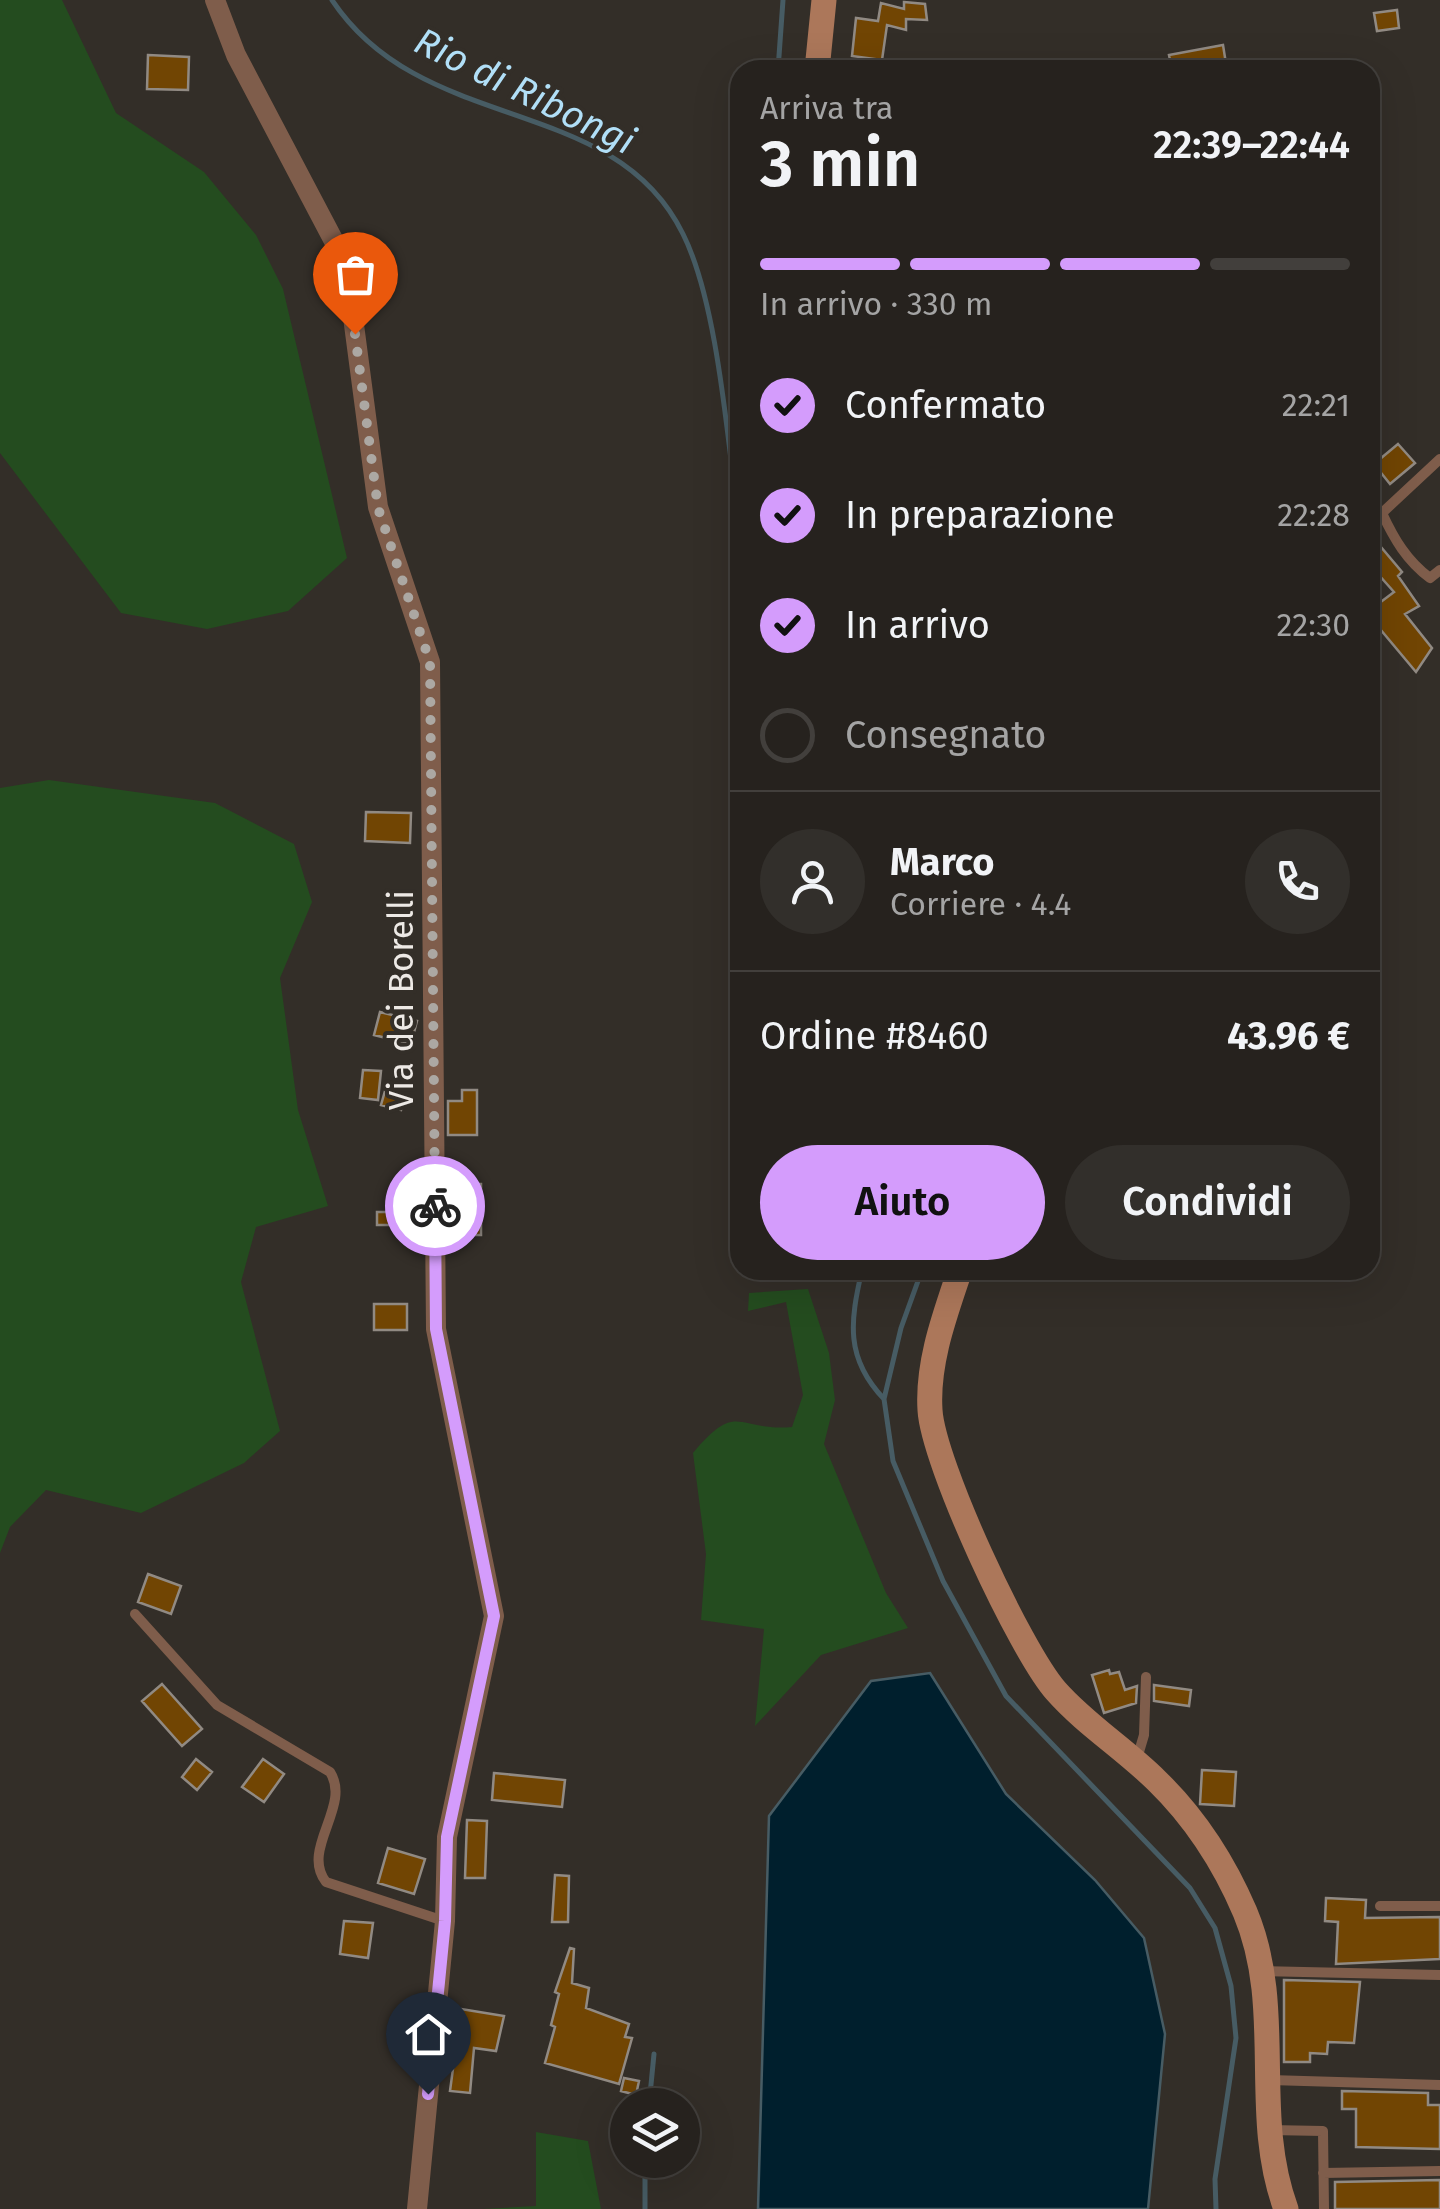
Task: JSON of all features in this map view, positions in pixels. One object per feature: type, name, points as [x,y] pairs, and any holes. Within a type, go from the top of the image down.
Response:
[{"type":"main road","points":[[818,60],[824,0]]},
{"type":"main road","points":[[957,1280],[931,1377],[930,1412],[940,1457],[1033,1659],[1079,1715],[1185,1810],[1210,1844],[1245,1912],[1263,1970],[1269,2014],[1269,2130],[1276,2183],[1286,2209]]},
{"type":"street","name":"Via dei Borelli","points":[[215,0],[236,55],[346,264],[378,508],[430,662],[436,1329],[494,1616],[451,1807],[445,1921],[417,2209]]},
{"type":"lane","points":[[1440,459],[1382,514],[1394,540],[1416,568],[1430,578],[1440,570]]},
{"type":"lane","points":[[135,1614],[217,1705],[330,1772],[336,1793],[317,1862],[326,1882],[445,1921]]},
{"type":"lane","points":[[1136,1763],[1144,1735],[1146,1677]]},
{"type":"lane","points":[[1380,1906],[1440,1906]]},
{"type":"lane","points":[[1263,1970],[1440,1975]]},
{"type":"lane","points":[[1268,2080],[1440,2085]]},
{"type":"lane","points":[[1269,2130],[1322,2131],[1324,2209]]},
{"type":"lane","points":[[1323,2173],[1440,2171]]},
{"type":"green space","points":[[0,0],[62,0],[116,113],[204,172],[256,235],[283,289],[347,558],[288,611],[207,629],[121,613],[0,453]]},
{"type":"green space","points":[[49,780],[215,803],[294,844],[312,902],[280,978],[298,1110],[328,1206],[256,1227],[241,1282],[280,1431],[244,1463],[141,1513],[46,1490],[10,1527],[0,1553],[0,788]]},
{"type":"green space","points":[[808,1289],[829,1353],[835,1400],[824,1444],[886,1593],[908,1628],[821,1655],[755,1726],[764,1629],[701,1620],[706,1554],[693,1453],[730,1422],[792,1427],[803,1395],[786,1302],[748,1311],[749,1293]]},
{"type":"green space","points":[[536,2132],[588,2141],[601,2209],[483,2209],[536,2206]]},
{"type":"water","points":[[930,1673],[1006,1794],[1095,1880],[1144,1938],[1165,2034],[1148,2209],[758,2209],[769,1816],[871,1681]]},
{"type":"building","points":[[904,2],[925,4],[927,20],[906,19],[906,30],[887,25],[882,60],[852,56],[856,18],[878,21],[881,3],[904,9]]},
{"type":"building","points":[[1397,10],[1399,28],[1377,31],[1374,13]]},
{"type":"building","points":[[1223,45],[1225,60],[1170,60],[1169,55]]},
{"type":"building","points":[[148,55],[189,57],[188,90],[147,89]]},
{"type":"building","points":[[1398,444],[1415,463],[1390,484],[1380,472],[1380,459]]},
{"type":"building","points":[[1380,546],[1402,572],[1398,576],[1419,606],[1405,614],[1432,648],[1416,672],[1380,629],[1380,602],[1394,592],[1380,576]]},
{"type":"building","points":[[366,812],[411,813],[410,843],[365,841]]},
{"type":"building","points":[[380,1012],[417,1021],[411,1044],[374,1035]]},
{"type":"building","points":[[363,1070],[381,1071],[378,1100],[360,1098]]},
{"type":"building","points":[[462,1090],[477,1090],[477,1135],[448,1135],[448,1101],[462,1101]]},
{"type":"building","points":[[385,1091],[404,1095],[401,1110],[381,1105]]},
{"type":"building","points":[[459,1184],[481,1184],[481,1235],[459,1235]]},
{"type":"building","points":[[377,1212],[394,1212],[394,1225],[377,1225]]},
{"type":"building","points":[[374,1304],[407,1304],[407,1330],[374,1330]]},
{"type":"building","points":[[148,1574],[181,1586],[171,1614],[138,1602]]},
{"type":"building","points":[[1109,1670],[1110,1674],[1119,1672],[1125,1690],[1137,1686],[1136,1703],[1104,1713],[1092,1675]]},
{"type":"building","points":[[162,1684],[202,1729],[182,1746],[142,1701]]},
{"type":"building","points":[[1154,1685],[1191,1690],[1189,1706],[1154,1701]]},
{"type":"building","points":[[196,1759],[212,1772],[197,1790],[182,1777]]},
{"type":"building","points":[[263,1759],[284,1774],[264,1802],[242,1787]]},
{"type":"building","points":[[1202,1770],[1236,1772],[1234,1806],[1200,1804]]},
{"type":"building","points":[[494,1773],[565,1780],[562,1807],[492,1800]]},
{"type":"building","points":[[467,1820],[487,1821],[485,1878],[465,1878]]},
{"type":"building","points":[[388,1848],[425,1859],[414,1894],[378,1883]]},
{"type":"building","points":[[555,1875],[569,1876],[568,1922],[552,1922]]},
{"type":"building","points":[[1326,1898],[1366,1900],[1365,1918],[1440,1917],[1440,1959],[1336,1964],[1338,1922],[1325,1921]]},
{"type":"building","points":[[344,1921],[373,1923],[368,1958],[340,1954]]},
{"type":"building","points":[[570,1948],[574,1949],[572,1983],[589,1988],[586,2008],[629,2024],[625,2037],[632,2038],[619,2084],[545,2063],[555,2027],[551,2025],[559,1994],[555,1992]]},
{"type":"building","points":[[1284,1980],[1360,1982],[1354,2043],[1328,2042],[1327,2054],[1310,2053],[1310,2062],[1284,2062]]},
{"type":"building","points":[[461,2009],[504,2016],[496,2051],[474,2048],[470,2093],[450,2091]]},
{"type":"building","points":[[624,2078],[639,2081],[638,2088],[622,2088]]},
{"type":"building","points":[[1342,2091],[1428,2093],[1428,2105],[1440,2105],[1440,2149],[1356,2147],[1356,2109],[1342,2109]]},
{"type":"building","points":[[1440,2180],[1440,2209],[1335,2209],[1335,2182]]},
{"type":"waterway","name":"Rio di Ribongi","points":[[332,0],[370,44],[416,74],[465,97],[566,134],[612,157],[652,189],[683,234],[695,264],[714,338],[730,456]]},
{"type":"waterway","points":[[779,60],[783,0]]},
{"type":"waterway","name":"Rio di Ribongi","points":[[860,1280],[853,1323],[857,1354],[862,1369],[884,1399]]},
{"type":"waterway","points":[[918,1280],[901,1328],[884,1399],[893,1461],[943,1581],[1006,1696],[1190,1888],[1215,1928],[1231,1986],[1236,2038],[1215,2179],[1216,2209]]},
{"type":"waterway","points":[[651,2088],[654,2054]]},
{"type":"waterway","points":[[645,2178],[645,2209]]},
{"type":"way so far","points":[[355,334],[378,508],[430,662],[435,1206]]},
{"type":"route","points":[[428,2094],[445,1921],[451,1807],[494,1616],[436,1329],[435,1206]]}]
